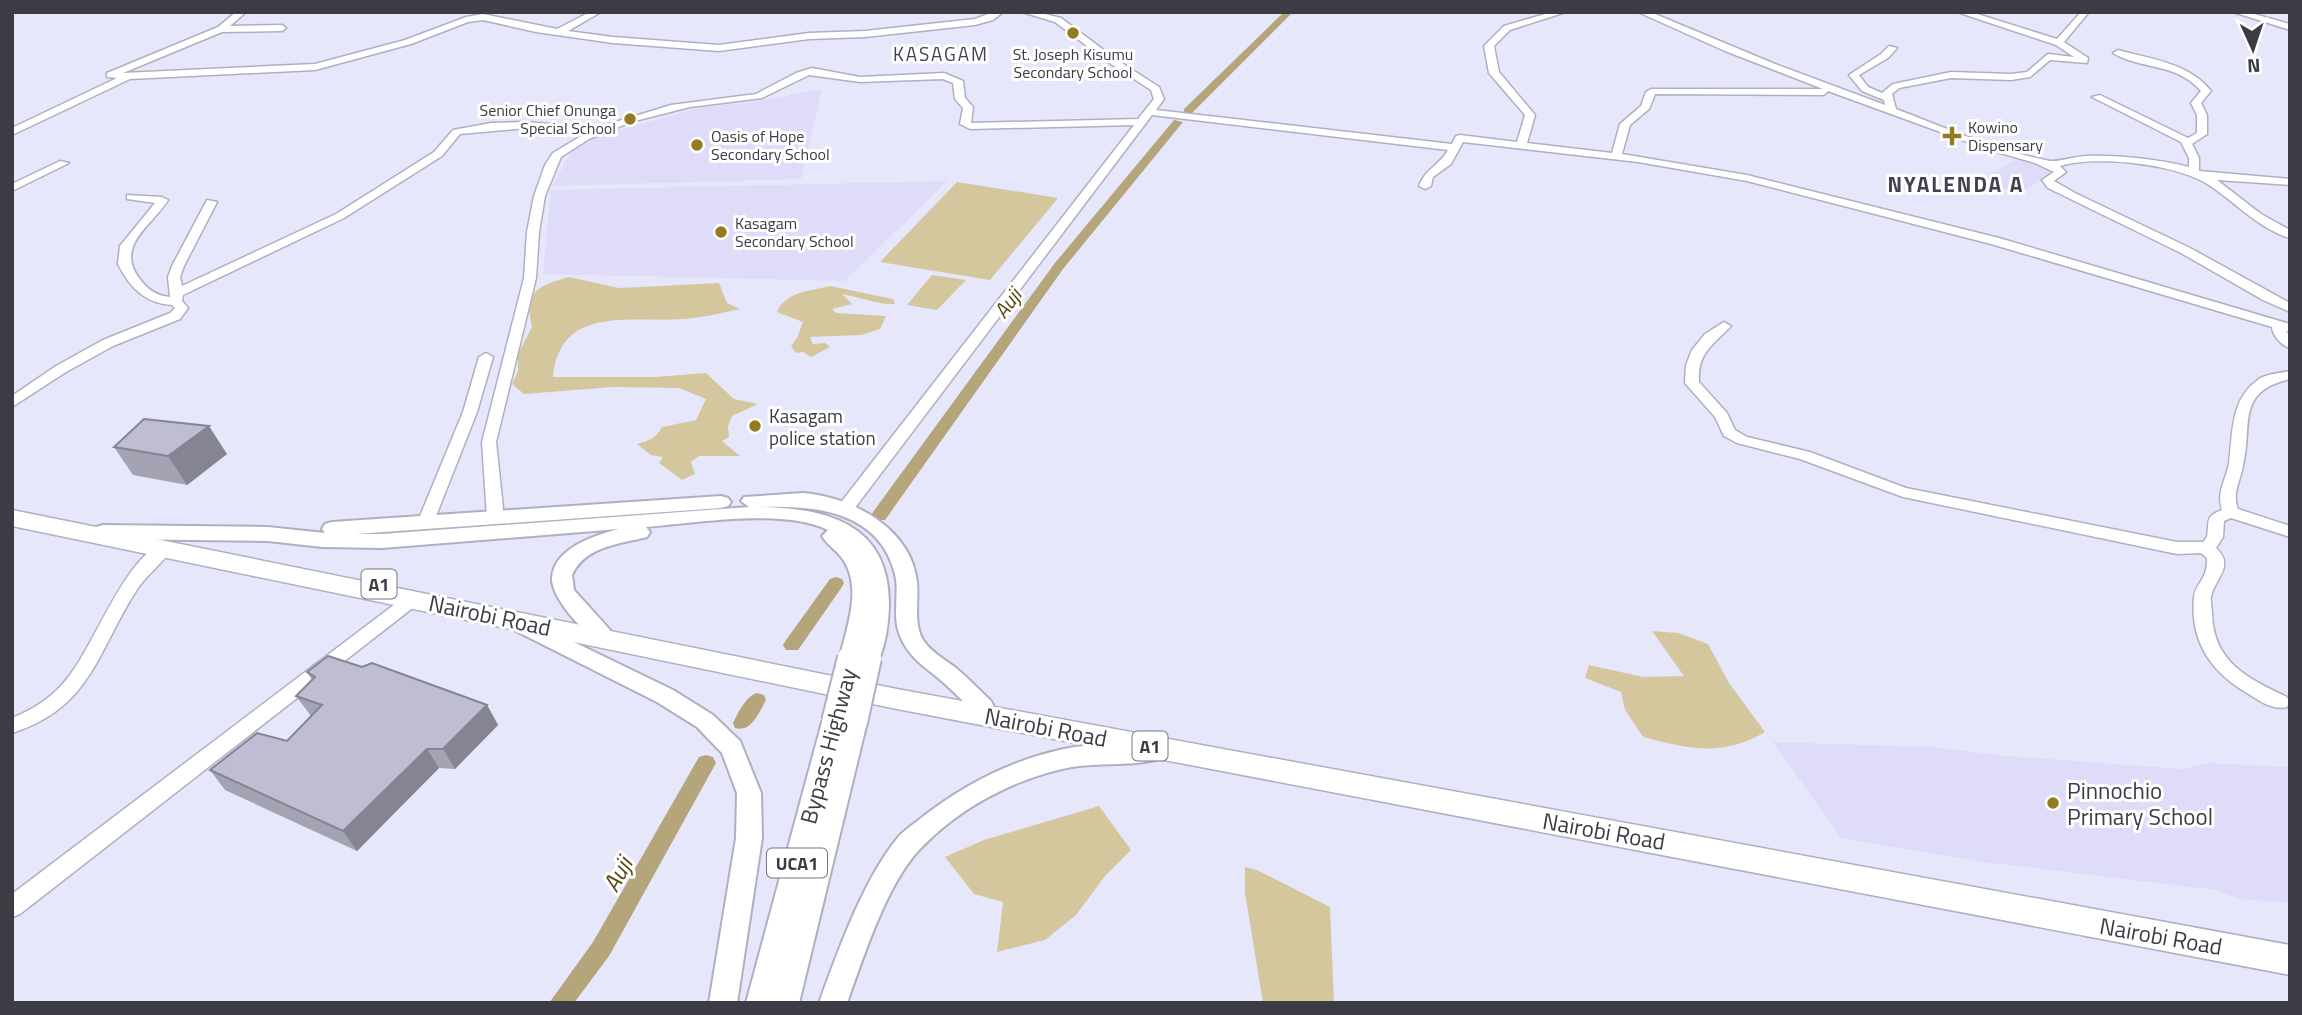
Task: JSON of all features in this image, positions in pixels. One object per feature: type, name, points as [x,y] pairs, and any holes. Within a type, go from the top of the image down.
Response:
[{"type":"highway","name":"Nairobi Road","points":[[12,513],[1370,783],[1695,839],[2006,903],[2290,952]]},
{"type":"highway","name":"Nairobi Road","points":[[12,518],[897,699],[2290,960]]},
{"type":"main road","points":[[103,532],[268,534],[426,521],[810,500],[853,511],[875,528],[892,547],[906,577],[906,621],[910,636],[921,654],[983,707]]},
{"type":"main road","points":[[268,534],[322,540],[382,541],[745,513],[804,516],[827,522],[848,533],[868,550],[877,573],[878,621],[861,654]]},
{"type":"main road","points":[[599,630],[568,596],[563,587],[562,573],[570,561],[602,539],[633,533],[769,524],[812,529],[833,536],[850,550],[862,576],[864,595],[861,654]]},
{"type":"main road","points":[[513,621],[665,696],[705,721],[732,748],[749,793],[749,838],[723,1003]]},
{"type":"main road","name":"Bypass Highway","points":[[785,1003],[844,722],[861,654]]},
{"type":"main road","name":"Bypass Highway","points":[[760,1003],[844,722]]},
{"type":"main road","points":[[833,1003],[848,961],[884,880],[909,842],[954,807],[994,782],[1031,767],[1066,758],[1165,749]]},
{"type":"street","points":[[242,12],[221,29],[110,75],[127,77],[315,67],[408,42],[474,18],[489,18],[559,33],[647,44],[719,48],[800,37],[878,33],[975,22],[999,12]]},
{"type":"street","points":[[559,33],[597,12]]},
{"type":"street","points":[[845,509],[1160,96],[1147,82],[1114,62],[1058,20],[1026,12]]},
{"type":"street","points":[[1521,144],[1530,115],[1494,73],[1489,46],[1507,28],[1562,12]]},
{"type":"street","points":[[1642,12],[1892,112],[2001,151],[2052,165],[2061,172],[2048,180],[2052,186],[2093,209],[2205,260],[2252,291],[2290,308]]},
{"type":"street","points":[[1892,112],[1889,90],[1929,78],[1961,74],[2018,76],[2030,74],[2046,57],[2081,62],[2085,60],[2059,43],[1961,12]]},
{"type":"street","points":[[2059,43],[2065,33],[2079,26],[2085,12]]},
{"type":"street","points":[[2237,12],[2290,27]]},
{"type":"street","points":[[2282,13],[2290,19]]},
{"type":"street","points":[[221,29],[282,28]]},
{"type":"street","points":[[1890,99],[1865,89],[1854,75],[1866,65],[1889,54],[1892,48]]},
{"type":"street","points":[[2118,53],[2155,63],[2202,83],[2206,91],[2196,103],[2204,128],[2202,134],[2188,141]]},
{"type":"street","points":[[495,517],[496,499],[488,452],[489,442],[530,278],[530,256],[535,235],[533,223],[543,184],[557,156],[595,131],[693,104],[755,97],[775,91],[812,71],[869,80],[944,76],[958,81],[960,99],[968,107],[965,124],[970,126],[1146,117],[1453,147]]},
{"type":"street","points":[[12,132],[127,77]]},
{"type":"street","points":[[1616,157],[1625,124],[1645,107],[1651,92],[1654,91],[1836,91]]},
{"type":"street","points":[[2097,97],[2188,141]]},
{"type":"street","points":[[131,197],[162,200],[127,246],[122,258],[142,290],[161,301],[177,297],[340,216],[438,154],[457,132],[515,125],[562,126],[595,131]]},
{"type":"street","points":[[1425,186],[1428,176],[1447,162],[1460,138],[1521,144],[1747,177],[1995,241],[2284,327],[2279,332],[2290,344]]},
{"type":"street","points":[[2188,141],[2187,149],[2194,158],[2199,174],[2256,215],[2290,235]]},
{"type":"street","points":[[2052,165],[2068,159],[2096,159],[2157,164],[2199,174],[2290,183]]},
{"type":"street","points":[[12,188],[64,163]]},
{"type":"street","points":[[12,403],[61,369],[108,344],[175,316],[182,308],[174,277],[211,202]]},
{"type":"street","points":[[1724,326],[1709,336],[1698,350],[1691,378],[1696,391],[1722,416],[1729,433],[1735,436],[1818,459],[1903,492],[2177,548],[2206,548],[2215,556],[2216,572],[2202,597],[2205,608],[2205,639],[2226,668],[2242,684],[2280,702]]},
{"type":"street","points":[[426,521],[470,412],[486,357]]},
{"type":"street","points":[[2231,512],[2227,501],[2228,488],[2236,466],[2240,422],[2247,398],[2265,381],[2290,375]]},
{"type":"street","points":[[2206,548],[2216,537],[2216,518],[2231,512],[2290,532]]},
{"type":"street","points":[[12,726],[47,709],[63,696],[93,654],[127,588],[143,566],[163,550]]},
{"type":"street","points":[[12,907],[413,599]]},
{"type":"shaded area","name":"Oasis of Hope Secondary School","points":[[822,89],[801,179],[552,186],[570,154],[600,135],[703,107],[747,103]]},
{"type":"shaded area","points":[[2019,158],[2057,171],[2018,194],[1980,180]]},
{"type":"shaded area","name":"Kasagam Secondary School","points":[[947,181],[845,281],[543,274],[551,190]]},
{"type":"shaded area","points":[[957,182],[1058,198],[990,280],[880,262]]},
{"type":"shaded area","points":[[932,275],[966,280],[937,310],[907,305]]},
{"type":"shaded area","points":[[569,277],[619,288],[719,283],[727,303],[740,309],[697,318],[601,322],[584,328],[569,338],[559,354],[553,377],[655,377],[706,373],[734,399],[758,404],[732,416],[728,427],[729,437],[722,441],[740,456],[699,456],[691,462],[695,474],[682,480],[659,463],[663,457],[651,455],[637,444],[652,438],[662,427],[696,420],[706,399],[679,388],[613,387],[524,394],[512,384],[518,371],[518,354],[532,327],[532,298],[541,287]]},
{"type":"shaded area","points":[[830,286],[893,299],[895,304],[842,294],[852,304],[832,309],[836,313],[886,316],[880,329],[861,335],[810,337],[813,344],[825,343],[830,347],[811,357],[803,352],[796,353],[791,346],[803,322],[777,312],[786,300],[793,296]]},
{"type":"shaded area","points":[[1652,631],[1678,633],[1708,644],[1729,683],[1765,732],[1750,740],[1720,748],[1675,745],[1643,737],[1625,710],[1621,692],[1585,678],[1589,665],[1643,677],[1684,676]]},
{"type":"shaded area","name":"Pinnochio Primary School","points":[[1773,742],[1933,747],[2007,756],[2182,769],[2210,763],[2290,767],[2290,903],[2240,899],[2216,890],[1975,861],[1841,838]]},
{"type":"shaded area","points":[[1099,806],[1131,850],[1105,876],[1076,915],[1045,940],[997,952],[1003,902],[974,894],[945,857],[984,840]]},
{"type":"shaded area","points":[[1245,867],[1257,870],[1330,907],[1334,1003],[1263,1003],[1245,893]]},
{"type":"building","points":[[144,419],[209,426],[168,456],[114,447]]},
{"type":"building","points":[[328,656],[362,667],[372,663],[487,705],[443,749],[427,749],[343,831],[210,770],[257,733],[287,741],[322,705],[296,696],[315,677],[307,672]]},
{"type":"waterway","name":"Auji","points":[[1188,111],[1289,12]]},
{"type":"waterway","name":"Auji","points":[[879,516],[1059,266],[1178,122]]},
{"type":"waterway","points":[[792,645],[836,583]]},
{"type":"waterway","points":[[742,723],[757,700]]},
{"type":"waterway","name":"Auji","points":[[560,1003],[601,949],[706,763]]},
{"type":"place","name":"St. Joseph Kisumu Secondary School","points":[[1073,33]]},
{"type":"place","name":"Senior Chief Onunga Special School","points":[[630,119]]},
{"type":"place","name":"Kowino Dispensary","points":[[1952,136]]},
{"type":"place","name":"Oasis of Hope Secondary School","points":[[697,145]]},
{"type":"place","name":"Kasagam Secondary School","points":[[721,232]]},
{"type":"place","name":"Kasagam police station","points":[[755,426]]},
{"type":"place","name":"Pinnochio Primary School","points":[[2053,803]]},
{"type":"district","name":"KASAGAM","points":[[941,53]]},
{"type":"district","name":"NYALENDA A","points":[[1956,184]]}]
